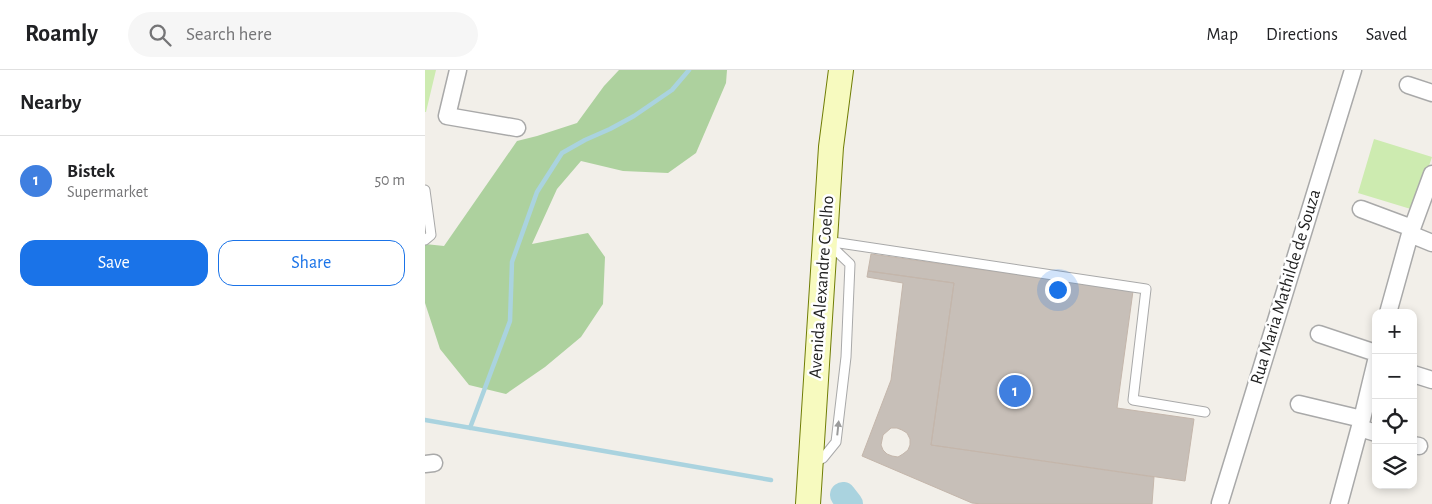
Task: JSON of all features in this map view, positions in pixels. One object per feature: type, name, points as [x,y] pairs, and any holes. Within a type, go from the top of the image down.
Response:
[{"type":"main road","name":"Avenida Alexandre Coelho","points":[[808,504],[831,147],[841,70]]},
{"type":"street","points":[[459,70],[447,116],[517,128]]},
{"type":"street","name":"Rua Maria Mathilde de Souza","points":[[1220,503],[1353,70]]},
{"type":"street","points":[[1407,85],[1432,93]]},
{"type":"street","points":[[1389,309],[1411,231],[1432,174]]},
{"type":"street","points":[[1361,209],[1411,231],[1432,243]]},
{"type":"street","points":[[1319,334],[1372,352]]},
{"type":"street","points":[[1417,375],[1432,380]]},
{"type":"street","points":[[1339,504],[1372,377]]},
{"type":"street","points":[[1299,404],[1361,424],[1372,431]]},
{"type":"lane","points":[[425,190],[431,235],[425,240]]},
{"type":"lane","points":[[826,241],[1146,289],[1133,400],[1205,412]]},
{"type":"green space","points":[[425,70],[436,70],[426,112],[425,112]]},
{"type":"green space","points":[[619,70],[727,70],[726,83],[696,153],[668,173],[623,171],[581,161],[557,189],[532,244],[588,233],[605,257],[603,304],[581,337],[545,367],[506,394],[469,385],[440,349],[425,303],[425,244],[444,246],[517,141],[577,123],[604,86]]},
{"type":"green space","points":[[1374,139],[1432,157],[1414,210],[1358,193]]},
{"type":"building","points":[[871,254],[1133,291],[1117,408],[1194,419],[1185,481],[931,445],[954,283],[868,271]]},
{"type":"building","points":[[868,271],[954,283],[931,445],[1154,477],[1152,504],[972,503],[862,456],[891,380],[903,283],[867,277]],"holes":[[[891,428],[897,428],[907,433],[910,439],[908,450],[898,457],[887,454],[881,445],[883,435]]]},
{"type":"waterway","points":[[470,428],[510,321],[512,262],[537,192],[562,153],[634,116],[672,90],[689,70]]},
{"type":"waterway","points":[[425,420],[771,480]]},
{"type":"waterway","points":[[843,495],[850,504]]},
{"type":"place","name":"Bistek","points":[[1015,391]]}]
